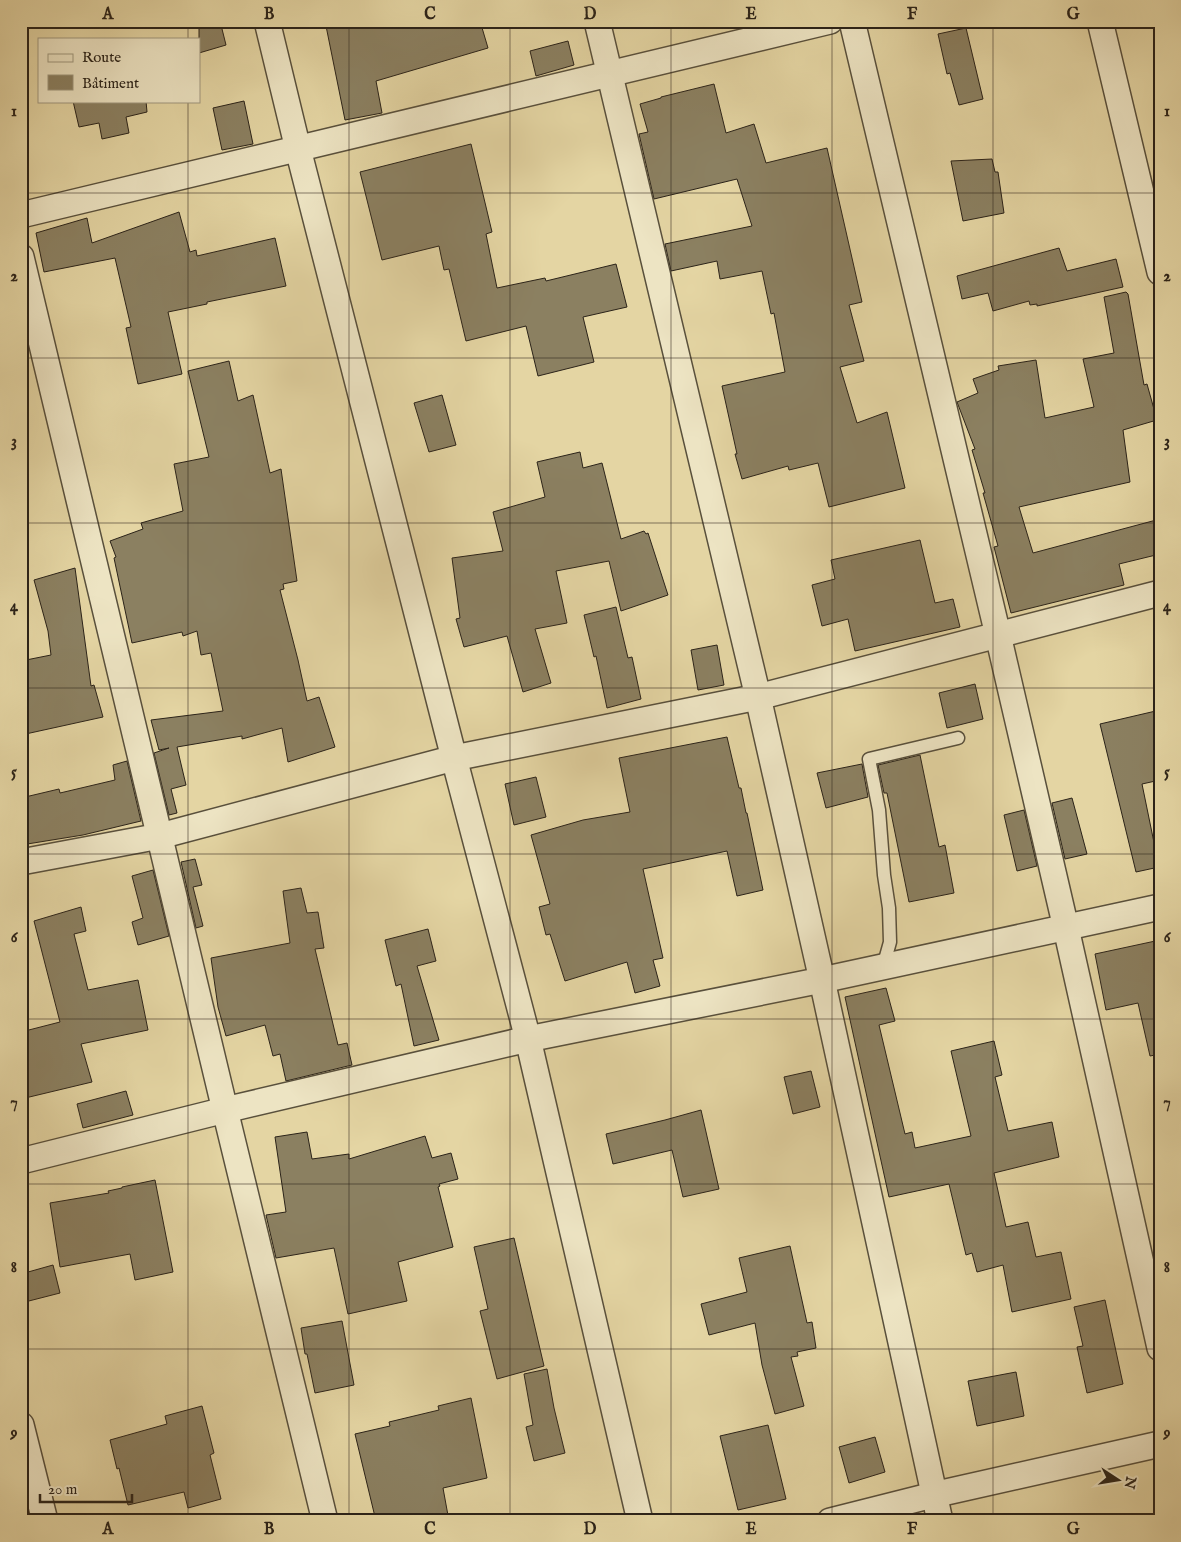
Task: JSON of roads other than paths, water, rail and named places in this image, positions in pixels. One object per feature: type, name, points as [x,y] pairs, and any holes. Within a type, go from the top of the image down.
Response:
[{"type":"street","points":[[267,21],[454,758],[528,1039],[640,1521]]},
{"type":"street","points":[[597,21],[758,697],[940,1521]]},
{"type":"street","points":[[21,215],[830,21]]},
{"type":"street","points":[[852,21],[998,635],[1160,1348]]},
{"type":"street","points":[[1100,21],[1160,272]]},
{"type":"street","points":[[21,257],[225,1110],[326,1521]]},
{"type":"street","points":[[21,862],[160,836],[454,758],[758,697],[1160,593]]},
{"type":"street","points":[[21,1161],[225,1110],[528,1039],[822,980],[1160,907]]},
{"type":"street","points":[[21,1425],[44,1521]]},
{"type":"street","points":[[830,1521],[933,1495],[1160,1444]]},
{"type":"lane","points":[[883,967],[890,942],[889,908],[884,874],[879,810],[869,759],[958,738]]}]
